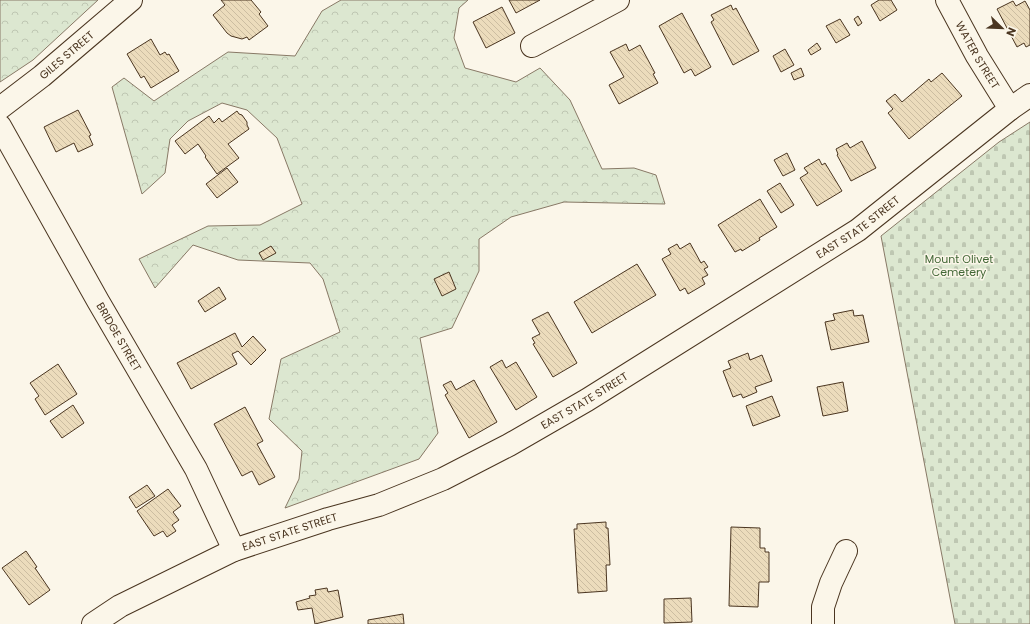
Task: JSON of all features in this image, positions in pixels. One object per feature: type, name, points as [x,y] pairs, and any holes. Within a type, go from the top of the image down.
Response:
[{"type":"main road","name":"GILES STREET","points":[[0,108],[42,76],[131,0]]},
{"type":"main road","points":[[532,46],[618,0]]},
{"type":"main road","name":"WATER STREET","points":[[947,0],[977,56],[1010,109]]},
{"type":"main road","name":"EAST STATE STREET","points":[[93,624],[120,606],[234,550],[328,519],[379,505],[443,479],[509,445],[587,400],[858,230],[1010,109],[1030,95]]},
{"type":"main road","name":"BRIDGE STREET","points":[[0,126],[98,301],[196,469],[234,550]]},
{"type":"main road","points":[[823,624],[824,607],[829,589],[846,551]]},
{"type":"green space","points":[[0,0],[98,0],[33,60],[0,82]]},
{"type":"green space","points":[[341,0],[468,0],[459,8],[454,38],[465,68],[516,82],[540,68],[570,100],[602,169],[634,168],[656,175],[665,204],[564,202],[511,217],[479,239],[479,271],[452,328],[420,338],[438,433],[419,459],[285,508],[299,479],[302,451],[269,419],[281,359],[340,332],[323,279],[310,263],[238,260],[193,245],[155,288],[139,259],[208,226],[260,225],[302,204],[277,138],[247,110],[222,103],[188,121],[170,139],[165,173],[142,194],[112,87],[124,78],[154,101],[228,52],[295,56],[322,11]]},
{"type":"green space","name":"Mount Olivet Cemetery","points":[[1030,122],[1030,624],[955,624],[881,236],[999,142]]},
{"type":"building","points":[[221,0],[251,0],[261,12],[259,14],[268,26],[249,40],[247,37],[242,39],[231,36],[213,15],[225,5]]},
{"type":"building","points":[[509,0],[540,0],[516,13]]},
{"type":"building","points":[[879,0],[891,0],[897,10],[880,21],[871,5]]},
{"type":"building","points":[[1013,1],[1016,6],[1025,1],[1030,10],[1030,45],[1026,47],[1024,43],[1017,47],[997,9]]},
{"type":"building","points":[[731,5],[733,10],[736,8],[759,51],[733,65],[711,22],[714,20],[711,15]]},
{"type":"building","points":[[502,7],[515,33],[486,48],[473,22]]},
{"type":"building","points":[[682,13],[711,67],[695,76],[691,69],[684,73],[659,26]]},
{"type":"building","points":[[858,16],[862,23],[858,26],[854,19]]},
{"type":"building","points":[[840,19],[850,35],[836,43],[826,26]]},
{"type":"building","points":[[151,39],[160,55],[165,52],[167,55],[169,54],[179,71],[151,88],[144,76],[141,78],[127,54]]},
{"type":"building","points":[[817,43],[821,49],[811,55],[808,50]]},
{"type":"building","points":[[626,44],[629,51],[640,45],[655,73],[653,74],[658,83],[619,104],[609,85],[624,77],[610,52]]},
{"type":"building","points":[[785,49],[794,65],[781,72],[773,56]]},
{"type":"building","points":[[801,68],[804,76],[794,80],[791,73]]},
{"type":"building","points":[[942,73],[962,96],[909,139],[888,113],[893,109],[886,101],[895,94],[902,102],[929,79],[931,82]]},
{"type":"building","points":[[78,110],[91,135],[89,136],[93,145],[78,152],[74,143],[56,152],[44,127]]},
{"type":"building","points":[[237,111],[247,122],[249,129],[228,144],[239,158],[217,174],[198,144],[185,154],[175,141],[209,116],[214,123],[219,118],[222,122]]},
{"type":"building","points":[[862,141],[876,168],[851,181],[837,155],[836,149],[847,143],[850,148]]},
{"type":"building","points":[[787,153],[795,170],[783,176],[774,160]]},
{"type":"building","points":[[819,159],[822,165],[825,163],[842,191],[817,206],[800,178],[808,173],[804,168]]},
{"type":"building","points":[[227,168],[238,182],[217,198],[206,184]]},
{"type":"building","points":[[780,183],[794,205],[781,213],[767,191]]},
{"type":"building","points":[[760,199],[777,227],[742,251],[741,249],[735,252],[718,225]]},
{"type":"building","points":[[690,243],[701,263],[704,261],[708,267],[704,269],[708,275],[702,278],[705,284],[688,294],[685,288],[680,291],[662,259],[671,254],[668,249],[677,244],[680,249]]},
{"type":"building","points":[[271,246],[276,253],[263,260],[259,253]]},
{"type":"building","points":[[637,264],[656,295],[592,333],[574,302]]},
{"type":"building","points":[[449,272],[456,289],[442,296],[434,279]]},
{"type":"building","points":[[219,287],[226,299],[205,312],[198,301]]},
{"type":"building","points":[[853,310],[854,316],[863,315],[869,342],[831,350],[825,322],[835,320],[833,314]]},
{"type":"building","points":[[548,312],[577,363],[553,377],[533,344],[535,343],[532,338],[540,334],[532,320]]},
{"type":"building","points":[[235,333],[242,347],[253,336],[266,350],[251,365],[238,351],[232,354],[237,364],[191,389],[177,363]]},
{"type":"building","points":[[748,353],[750,360],[762,355],[772,381],[755,387],[757,392],[743,398],[741,394],[733,397],[723,371],[731,368],[728,361]]},
{"type":"building","points":[[502,360],[506,368],[516,362],[537,397],[516,410],[490,367]]},
{"type":"building","points":[[58,364],[77,394],[45,415],[35,399],[39,396],[30,383]]},
{"type":"building","points":[[474,380],[497,422],[469,438],[445,395],[448,393],[443,385],[451,381],[456,390]]},
{"type":"building","points":[[843,382],[848,411],[823,416],[817,387]]},
{"type":"building","points":[[772,396],[780,416],[753,426],[746,406]]},
{"type":"building","points":[[73,405],[84,423],[62,438],[50,421]]},
{"type":"building","points":[[245,407],[263,441],[257,444],[275,477],[259,485],[252,471],[242,476],[214,424]]},
{"type":"building","points":[[147,485],[155,496],[136,508],[129,497]]},
{"type":"building","points":[[168,489],[181,506],[173,512],[179,520],[172,525],[176,531],[167,537],[163,531],[154,536],[137,511]]},
{"type":"building","points":[[606,522],[606,528],[608,528],[610,565],[606,565],[607,591],[578,593],[574,529],[577,529],[577,524]]},
{"type":"building","points":[[731,527],[760,528],[760,548],[765,548],[765,552],[769,552],[769,582],[759,582],[758,607],[729,606]]},
{"type":"building","points":[[26,551],[37,567],[35,568],[50,590],[29,605],[2,568]]},
{"type":"building","points":[[327,588],[328,592],[338,590],[343,617],[315,624],[312,608],[298,610],[296,602],[310,598],[309,596],[316,595],[315,590]]},
{"type":"building","points":[[691,598],[692,622],[664,623],[664,599]]},
{"type":"building","points":[[403,614],[404,624],[368,624],[368,620]]}]
